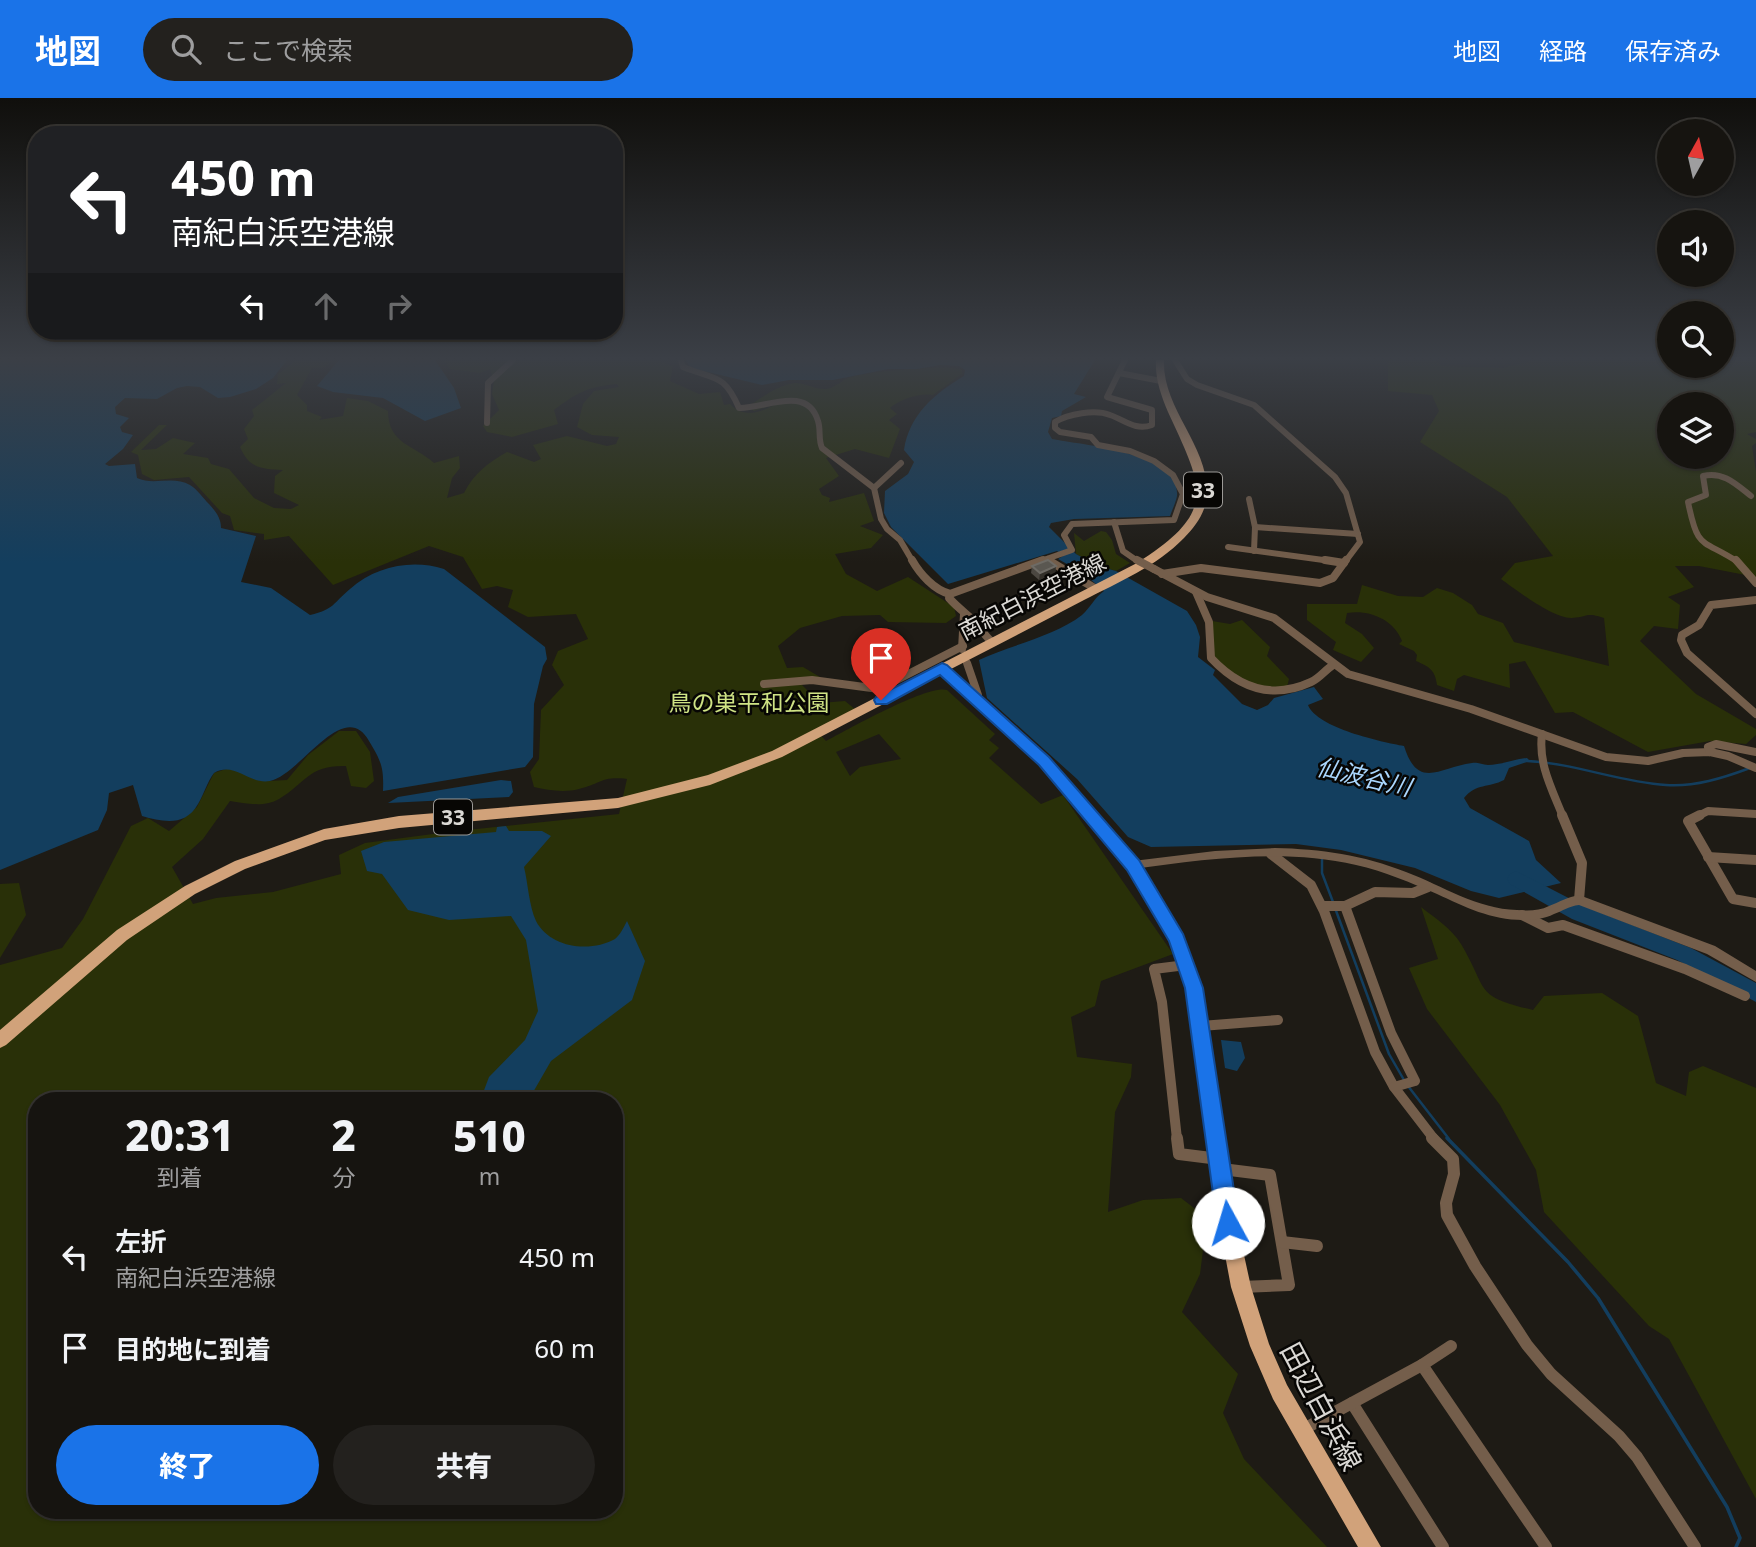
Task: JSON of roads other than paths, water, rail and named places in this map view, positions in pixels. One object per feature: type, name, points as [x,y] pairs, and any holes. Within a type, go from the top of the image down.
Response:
[{"type":"main road","name":"南紀白浜空港線","points":[[0,1040],[94,958],[147,917],[217,875],[280,849],[324,835],[400,822],[618,803],[687,787],[740,770],[777,754],[880,695],[942,668],[1128,573],[1172,546],[1189,525],[1201,501],[1200,475],[1180,428]]},
{"type":"main road","name":"田辺白浜線","points":[[942,668],[1044,761],[1133,865],[1166,918],[1194,988],[1222,1164],[1228,1223],[1241,1287],[1260,1346],[1279,1392],[1370,1547]]},
{"type":"street","points":[[820,428],[818,443],[822,448],[874,488],[881,519],[887,529],[900,540],[918,571],[941,592],[950,594],[1072,550],[1064,537],[1069,525],[1174,520],[1183,494],[1173,475],[1154,461],[1130,451],[1098,445],[1089,436],[1055,428]]},
{"type":"street","points":[[1162,574],[1200,568],[1321,583],[1333,578],[1360,542],[1346,493],[1335,477],[1279,428]]},
{"type":"street","points":[[874,488],[901,463]]},
{"type":"street","points":[[1751,496],[1725,477],[1710,474],[1703,476],[1702,481],[1706,495],[1688,502],[1693,530],[1702,544],[1737,561],[1756,583]]},
{"type":"street","points":[[1249,499],[1255,527],[1254,551]]},
{"type":"street","points":[[1114,522],[1123,551],[1136,560],[1196,592],[1274,618],[1333,666],[1370,681],[1438,698],[1606,757],[1648,761],[1683,753],[1710,752],[1756,768]]},
{"type":"street","points":[[1255,527],[1358,534]]},
{"type":"street","points":[[1228,547],[1344,564]]},
{"type":"street","points":[[1046,559],[1060,570],[1097,589]]},
{"type":"street","points":[[1196,592],[1209,622],[1211,659],[1232,679],[1263,692],[1272,692],[1316,680],[1326,668],[1333,666]]},
{"type":"street","points":[[950,594],[949,598],[964,614],[974,620],[977,628],[992,642]]},
{"type":"street","points":[[1756,600],[1711,605],[1699,625],[1682,635],[1681,640],[1687,653],[1756,714]]},
{"type":"street","points":[[764,684],[812,680],[880,695],[962,648],[964,614]]},
{"type":"street","points":[[967,663],[978,695],[974,697]]},
{"type":"street","points":[[1542,734],[1541,758],[1544,771],[1582,863],[1575,900]]},
{"type":"street","points":[[1710,752],[1708,747],[1716,744],[1756,752]]},
{"type":"street","points":[[1756,814],[1708,811],[1688,821],[1733,899],[1756,904]]},
{"type":"street","points":[[1133,865],[1180,858],[1271,854],[1357,860],[1485,911],[1524,915],[1546,912],[1575,900],[1711,950],[1756,977]]},
{"type":"street","points":[[1271,854],[1311,885],[1324,906],[1368,1038],[1402,1085],[1435,1140],[1453,1159],[1454,1174],[1446,1203],[1447,1215],[1475,1266],[1527,1345],[1551,1374],[1619,1436],[1637,1457],[1695,1547]]},
{"type":"street","points":[[1709,857],[1756,860]]},
{"type":"street","points":[[1324,906],[1343,906],[1375,892],[1413,893],[1428,887]]},
{"type":"street","points":[[1343,906],[1391,1032],[1415,1081],[1402,1085]]},
{"type":"street","points":[[1524,915],[1548,928],[1563,925],[1685,969],[1745,996]]},
{"type":"street","points":[[1186,965],[1154,969],[1163,1002],[1179,1154],[1270,1175],[1289,1286],[1241,1287]]},
{"type":"street","points":[[1201,1026],[1278,1020]]},
{"type":"street","points":[[1282,1242],[1317,1246]]},
{"type":"street","points":[[1302,1430],[1422,1365],[1451,1346]]},
{"type":"street","points":[[1422,1365],[1546,1547]]},
{"type":"street","points":[[1352,1403],[1443,1547]]},
{"type":"water","points":[[0,428],[120,428],[122,432],[133,435],[123,449],[105,464],[135,464],[137,478],[184,482],[193,487],[216,512],[221,528],[256,536],[241,582],[271,588],[310,615],[329,608],[360,581],[383,570],[407,565],[432,566],[444,569],[545,647],[547,659],[534,704],[533,757],[525,767],[383,791],[382,770],[373,748],[359,730],[347,727],[321,742],[282,776],[270,781],[255,780],[229,770],[214,773],[193,811],[173,821],[142,816],[133,785],[109,793],[107,810],[98,830],[0,870]]},
{"type":"water","points":[[910,428],[1049,428],[1048,432],[1052,439],[1127,453],[1163,469],[1174,481],[1177,496],[1170,516],[1074,519],[1051,523],[1049,527],[1076,554],[1098,566],[1116,571],[1187,611],[1200,637],[1198,657],[1215,670],[1213,675],[1242,704],[1257,710],[1268,705],[1274,698],[1314,687],[1323,699],[1308,705],[1324,721],[1351,733],[1404,746],[1410,760],[1423,772],[1431,773],[1472,763],[1493,765],[1527,758],[1530,761],[1509,768],[1504,780],[1478,788],[1464,798],[1470,808],[1529,841],[1536,860],[1561,883],[1499,898],[1471,891],[1415,868],[1341,850],[1296,844],[1151,847],[1128,837],[1077,779],[987,698],[979,660],[1046,635],[1071,622],[1082,615],[1104,591],[1083,573],[1058,559],[1063,556],[1057,551],[948,584],[891,527],[884,513],[885,491],[908,474],[914,462],[904,450]]},
{"type":"water","points":[[501,780],[511,781],[513,792],[509,797],[388,803],[398,797]]},
{"type":"water","points":[[506,826],[509,831],[542,831],[551,836],[524,867],[530,902],[542,930],[561,942],[583,947],[594,946],[615,939],[627,921],[645,961],[632,1000],[551,1061],[533,1092],[483,1092],[489,1077],[525,1040],[538,1011],[526,940],[511,916],[449,920],[408,910],[382,874],[367,871],[361,851],[384,842],[496,832],[497,827]]},
{"type":"water","points":[[1221,1040],[1241,1042],[1245,1058],[1237,1071],[1225,1068]]},
{"type":"waterway","points":[[1527,761],[1666,785],[1698,783],[1750,768]]},
{"type":"waterway","points":[[1322,858],[1322,873],[1333,902]]},
{"type":"waterway","name":"仙波谷川","points":[[1516,879],[1579,913],[1684,954],[1756,993]]},
{"type":"waterway","points":[[1335,908],[1389,1054],[1404,1080]]},
{"type":"waterway","points":[[1408,1086],[1449,1139]]},
{"type":"waterway","points":[[1447,1138],[1568,1262],[1598,1298],[1727,1507],[1740,1538],[1736,1547]]},
{"type":"park label","name":"鳥の巣平和公園","points":[[749,702]]}]
